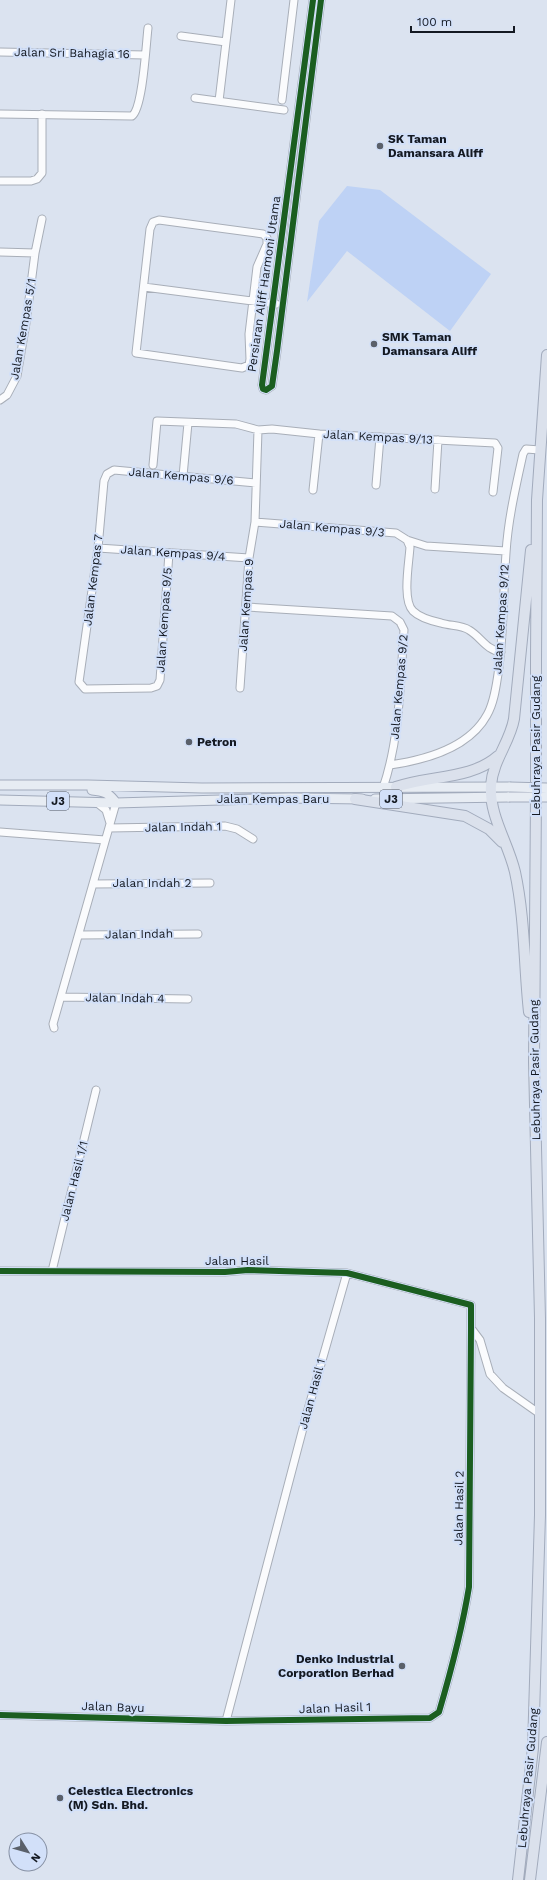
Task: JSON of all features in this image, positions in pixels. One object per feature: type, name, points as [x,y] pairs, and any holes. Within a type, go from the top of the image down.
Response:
[{"type":"highway","name":"Lebuhraya Pasir Gudang","points":[[518,1880],[533,1748],[540,1515],[540,1318],[534,1062],[537,500],[547,355]]},
{"type":"highway","points":[[534,1062],[521,913],[515,873],[509,850],[496,820],[491,786],[494,768],[513,729],[525,600],[537,500]]},
{"type":"highway","points":[[396,787],[408,783],[472,770],[490,762],[500,754]]},
{"type":"highway","points":[[355,799],[465,816],[488,829],[509,850]]},
{"type":"highway","name":"Lebuhraya Pasir Gudang","points":[[530,1880],[547,1742]]},
{"type":"main road","name":"Jalan Kempas Baru","points":[[0,785],[383,788],[491,786],[547,788]]},
{"type":"main road","points":[[53,786],[69,789],[102,791],[111,796],[116,803]]},
{"type":"main road","name":"Jalan Kempas Baru","points":[[0,800],[116,803],[290,798],[547,798]]},
{"type":"street","points":[[219,101],[231,0]]},
{"type":"street","points":[[282,100],[294,0]]},
{"type":"street","name":"Persiaran Aliff Harmoni Utama","points":[[313,0],[262,385],[263,389],[266,390],[272,386],[321,0]]},
{"type":"street","points":[[0,114],[132,116],[137,110],[142,88],[148,28]]},
{"type":"street","points":[[181,36],[226,42]]},
{"type":"street","name":"Jalan Sri Bahagia 16","points":[[0,52],[145,55]]},
{"type":"street","points":[[195,98],[284,110]]},
{"type":"street","points":[[0,181],[31,181],[37,179],[42,173],[42,114]]},
{"type":"street","name":"Jalan Kempas 5/1","points":[[0,400],[7,395],[17,376],[26,324],[35,253],[42,220]]},
{"type":"street","points":[[159,220],[263,234],[267,238],[267,244],[257,267],[249,334],[250,359],[248,365],[242,368],[136,353],[144,287],[150,228],[153,222],[159,220]]},
{"type":"street","points":[[0,252],[35,253]]},
{"type":"street","points":[[144,287],[282,305]]},
{"type":"street","name":"Jalan Kempas 9/13","points":[[154,465],[157,421],[236,424],[258,430],[272,429],[319,434],[495,444],[497,445],[493,492]]},
{"type":"street","points":[[183,476],[188,423]]},
{"type":"street","name":"Jalan Kempas 9","points":[[240,688],[250,558],[255,522],[258,430]]},
{"type":"street","points":[[314,490],[319,434]]},
{"type":"street","points":[[376,485],[380,437]]},
{"type":"street","points":[[435,489],[438,440]]},
{"type":"street","name":"Jalan Kempas 9/12","points":[[390,765],[404,763],[446,750],[464,741],[479,726],[487,715],[492,703],[501,652],[506,551],[523,454],[526,449],[540,450]]},
{"type":"street","name":"Jalan Kempas 9/6","points":[[107,474],[114,470],[256,483]]},
{"type":"street","name":"Jalan Kempas 7","points":[[107,474],[104,481],[98,548],[79,682],[85,689],[118,687],[151,688],[157,686]]},
{"type":"street","name":"Jalan Kempas 9/3","points":[[255,522],[396,533],[407,540],[426,546],[506,551]]},
{"type":"street","points":[[407,540],[410,547],[407,596],[409,605],[413,611],[427,619],[468,630],[489,648],[501,652]]},
{"type":"street","name":"Jalan Kempas 9/4","points":[[98,548],[169,554],[250,558]]},
{"type":"street","name":"Jalan Kempas 9/5","points":[[157,686],[160,680],[169,554]]},
{"type":"street","name":"Jalan Kempas 9/2","points":[[246,607],[392,616],[400,622],[404,630],[394,745],[383,788]]},
{"type":"street","points":[[96,802],[106,810],[110,825]]},
{"type":"street","points":[[54,1028],[53,1024],[62,997],[116,803]]},
{"type":"street","name":"Jalan Indah 1","points":[[110,825],[225,826],[237,829],[253,839]]},
{"type":"street","points":[[0,832],[106,840]]},
{"type":"street","name":"Jalan Indah 2","points":[[93,884],[210,883]]},
{"type":"street","name":"Jalan Indah","points":[[79,935],[198,934]]},
{"type":"street","name":"Jalan Indah 4","points":[[62,997],[188,1000]]},
{"type":"street","name":"Jalan Hasil 1/1","points":[[52,1271],[96,1090]]},
{"type":"street","name":"Jalan Hasil","points":[[0,1271],[248,1270],[346,1273],[471,1305]]},
{"type":"street","name":"Jalan Hasil 1","points":[[346,1273],[307,1413],[226,1721],[430,1718],[439,1712],[440,1707]]},
{"type":"street","name":"Jalan Hasil 2","points":[[440,1707],[461,1630],[469,1588],[471,1305]]},
{"type":"street","points":[[471,1328],[480,1340],[490,1374],[503,1388],[540,1414]]},
{"type":"street","name":"Jalan Bayu","points":[[0,1715],[226,1721]]},
{"type":"shaded area","points":[[347,186],[380,190],[491,274],[450,331],[347,251],[307,302],[319,221]]},
{"type":"cycle path","points":[[313,0],[262,385],[263,389],[266,390],[272,386],[277,351],[321,0]]},
{"type":"cycle path","points":[[0,1271],[225,1272],[248,1270],[347,1273],[471,1305],[469,1587],[456,1650],[439,1712],[430,1718],[226,1721],[0,1715]]},
{"type":"place","name":"SK Taman Damansara Aliff","points":[[380,146]]},
{"type":"place","name":"SMK Taman Damansara Aliff","points":[[374,344]]},
{"type":"place","name":"Petron","points":[[189,742]]},
{"type":"place","name":"Denko Industrial Corporation Berhad","points":[[402,1666]]},
{"type":"place","name":"Celestica Electronics (M) Sdn. Bhd.","points":[[60,1798]]}]
